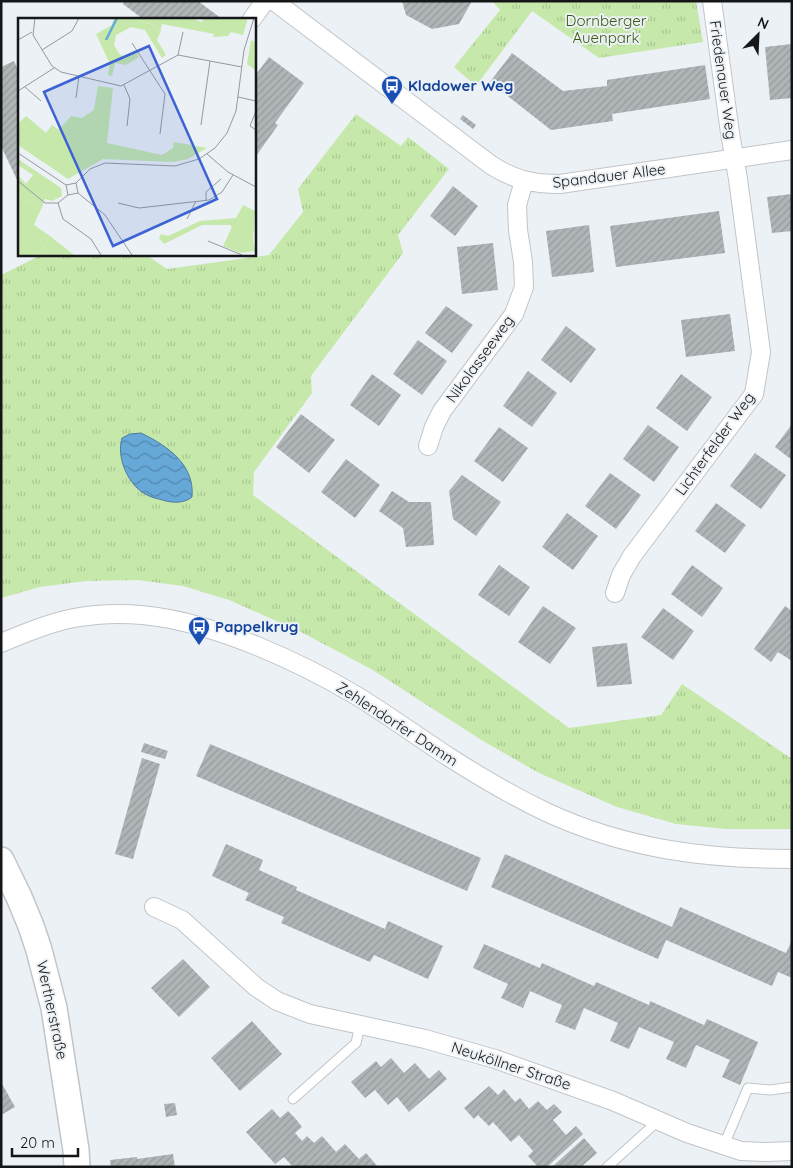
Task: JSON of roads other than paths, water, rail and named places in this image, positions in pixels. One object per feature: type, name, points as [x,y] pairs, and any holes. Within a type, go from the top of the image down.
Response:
[{"type":"main road","name":"Wertherstraße","points":[[1,860],[31,926],[54,1008],[77,1167]]},
{"type":"street","points":[[253,18],[265,1]]},
{"type":"street","name":"Spandauer Allee","points":[[274,1],[491,165],[507,175],[524,181],[560,184],[792,150]]},
{"type":"street","name":"Friedenauer Weg","points":[[712,1],[734,159]]},
{"type":"street","name":"Lichterfelder Weg","points":[[616,593],[621,575],[632,556],[754,394],[761,352],[734,159]]},
{"type":"street","name":"Nikolasseeweg","points":[[428,446],[442,411],[514,314],[524,287],[524,262],[518,230],[517,204],[524,181]]},
{"type":"street","name":"Zehlendorfer Damm","points":[[1,643],[52,624],[98,615],[126,614],[152,616],[183,621],[216,630],[281,656],[315,673],[357,696],[490,782],[548,812],[586,828],[619,840],[662,850],[746,859],[792,859]]},
{"type":"street","name":"Neuköllner Straße","points":[[154,908],[182,920],[256,987],[277,1001],[310,1014],[425,1038],[495,1059],[607,1099],[687,1133],[741,1151],[792,1151]]},
{"type":"lane","points":[[293,1099],[356,1043],[360,1025]]},
{"type":"lane","points":[[724,1146],[748,1088],[770,1090],[792,1087]]},
{"type":"lane","points":[[607,1167],[658,1121]]},
{"type":"water","points":[[141,433],[161,444],[178,458],[189,475],[192,497],[179,502],[166,501],[149,496],[134,485],[122,462],[122,438],[130,434]]},
{"type":"place","name":"Kladower Weg","points":[[392,105]]},
{"type":"place","name":"Pappelkrug","points":[[199,646]]},
{"type":"park label","name":"Dornberger Auenpark","points":[[606,30]]}]
